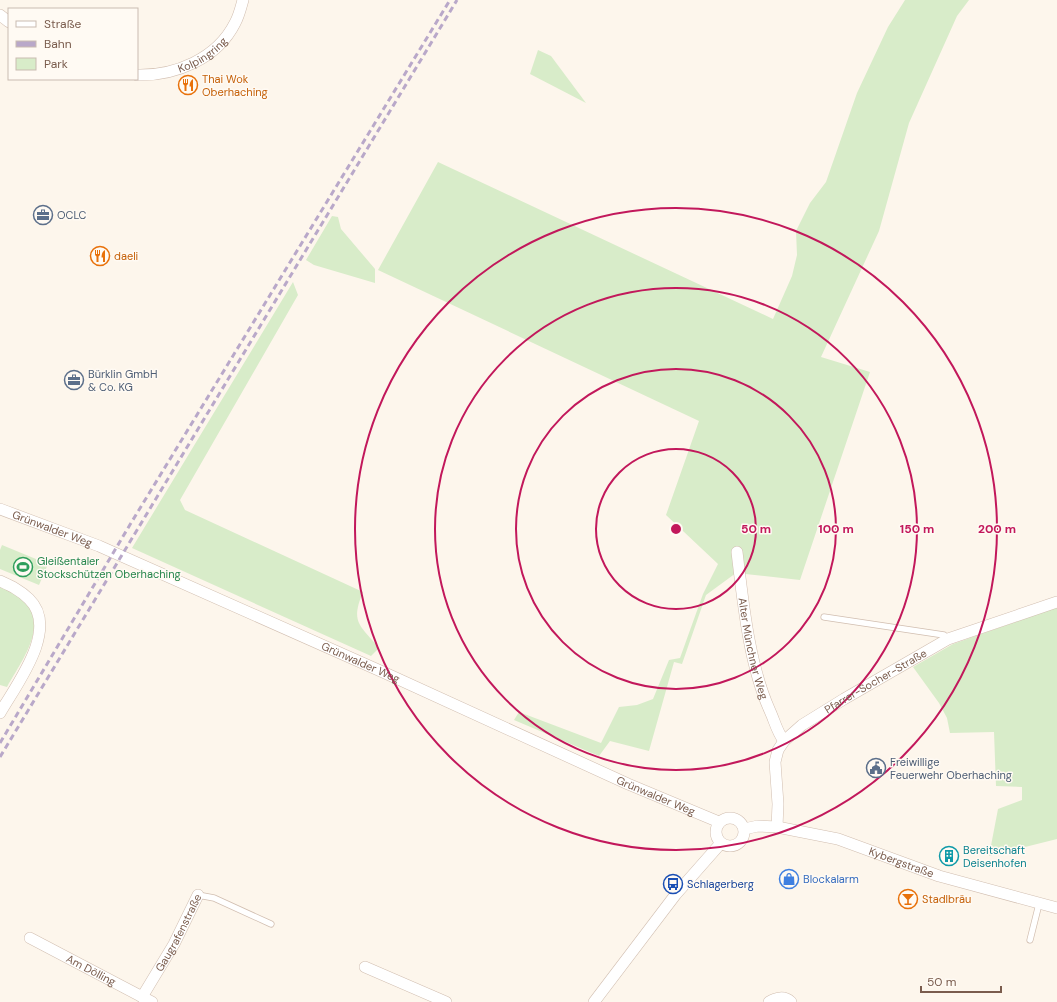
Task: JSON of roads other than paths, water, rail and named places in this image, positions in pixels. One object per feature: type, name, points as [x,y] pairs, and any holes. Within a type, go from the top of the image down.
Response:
[{"type":"street","name":"Kolpingring","points":[[138,75],[156,75],[178,69],[208,54],[217,46],[235,24],[243,0]]},
{"type":"street","points":[[0,15],[8,21]]},
{"type":"street","name":"Grünwalder Weg","points":[[0,509],[99,546],[399,679],[628,784],[719,822]]},
{"type":"street","name":"Alter Münchner Weg","points":[[737,552],[750,636],[763,696],[778,733],[784,741]]},
{"type":"street","points":[[0,581],[18,590],[30,600],[37,612],[39,630],[38,644],[31,660],[0,713]]},
{"type":"street","name":"Pfarrer-Socher-Straße","points":[[777,827],[778,804],[775,762],[778,750],[784,741],[802,725],[844,698],[948,639],[1057,602]]},
{"type":"street","points":[[727,818],[740,821],[744,829],[744,835],[738,844],[732,846],[721,844],[715,830],[719,822],[727,818]]},
{"type":"street","name":"Kybergstraße","points":[[744,829],[758,826],[777,827],[838,839],[939,876],[1057,908]]},
{"type":"street","points":[[594,1002],[676,894],[721,844]]},
{"type":"street","name":"Gaugrafenstraße","points":[[147,1000],[198,895]]},
{"type":"street","name":"Am Dölling","points":[[30,938],[147,1000]]},
{"type":"street","points":[[365,967],[446,1002]]},
{"type":"street","points":[[769,1002],[780,998],[787,998],[791,1002]]},
{"type":"lane","points":[[824,617],[944,635],[948,639]]},
{"type":"lane","name":"Gaugrafenstraße","points":[[198,895],[214,898],[271,924]]},
{"type":"lane","points":[[1030,940],[1039,904]]},
{"type":"railway","points":[[0,743],[131,523],[450,0]]},
{"type":"railway","points":[[0,757],[457,0]]},
{"type":"place","name":"Thai Wok Oberhaching","points":[[188,85]]},
{"type":"place","name":"OCLC","points":[[43,215]]},
{"type":"place","name":"daeli","points":[[100,256]]},
{"type":"place","name":"Bürklin GmbH & Co. KG","points":[[74,380]]},
{"type":"place","name":"Gleißentaler Stockschützen Oberhaching","points":[[23,567]]},
{"type":"place","name":"Freiwillige Feuerwehr Oberhaching","points":[[876,768]]},
{"type":"place","name":"Bereitschaft Deisenhofen","points":[[949,856]]},
{"type":"place","name":"Blockalarm","points":[[789,879]]},
{"type":"place","name":"Schlagerberg","points":[[673,884]]},
{"type":"place","name":"Stadlbräu","points":[[908,899]]}]
